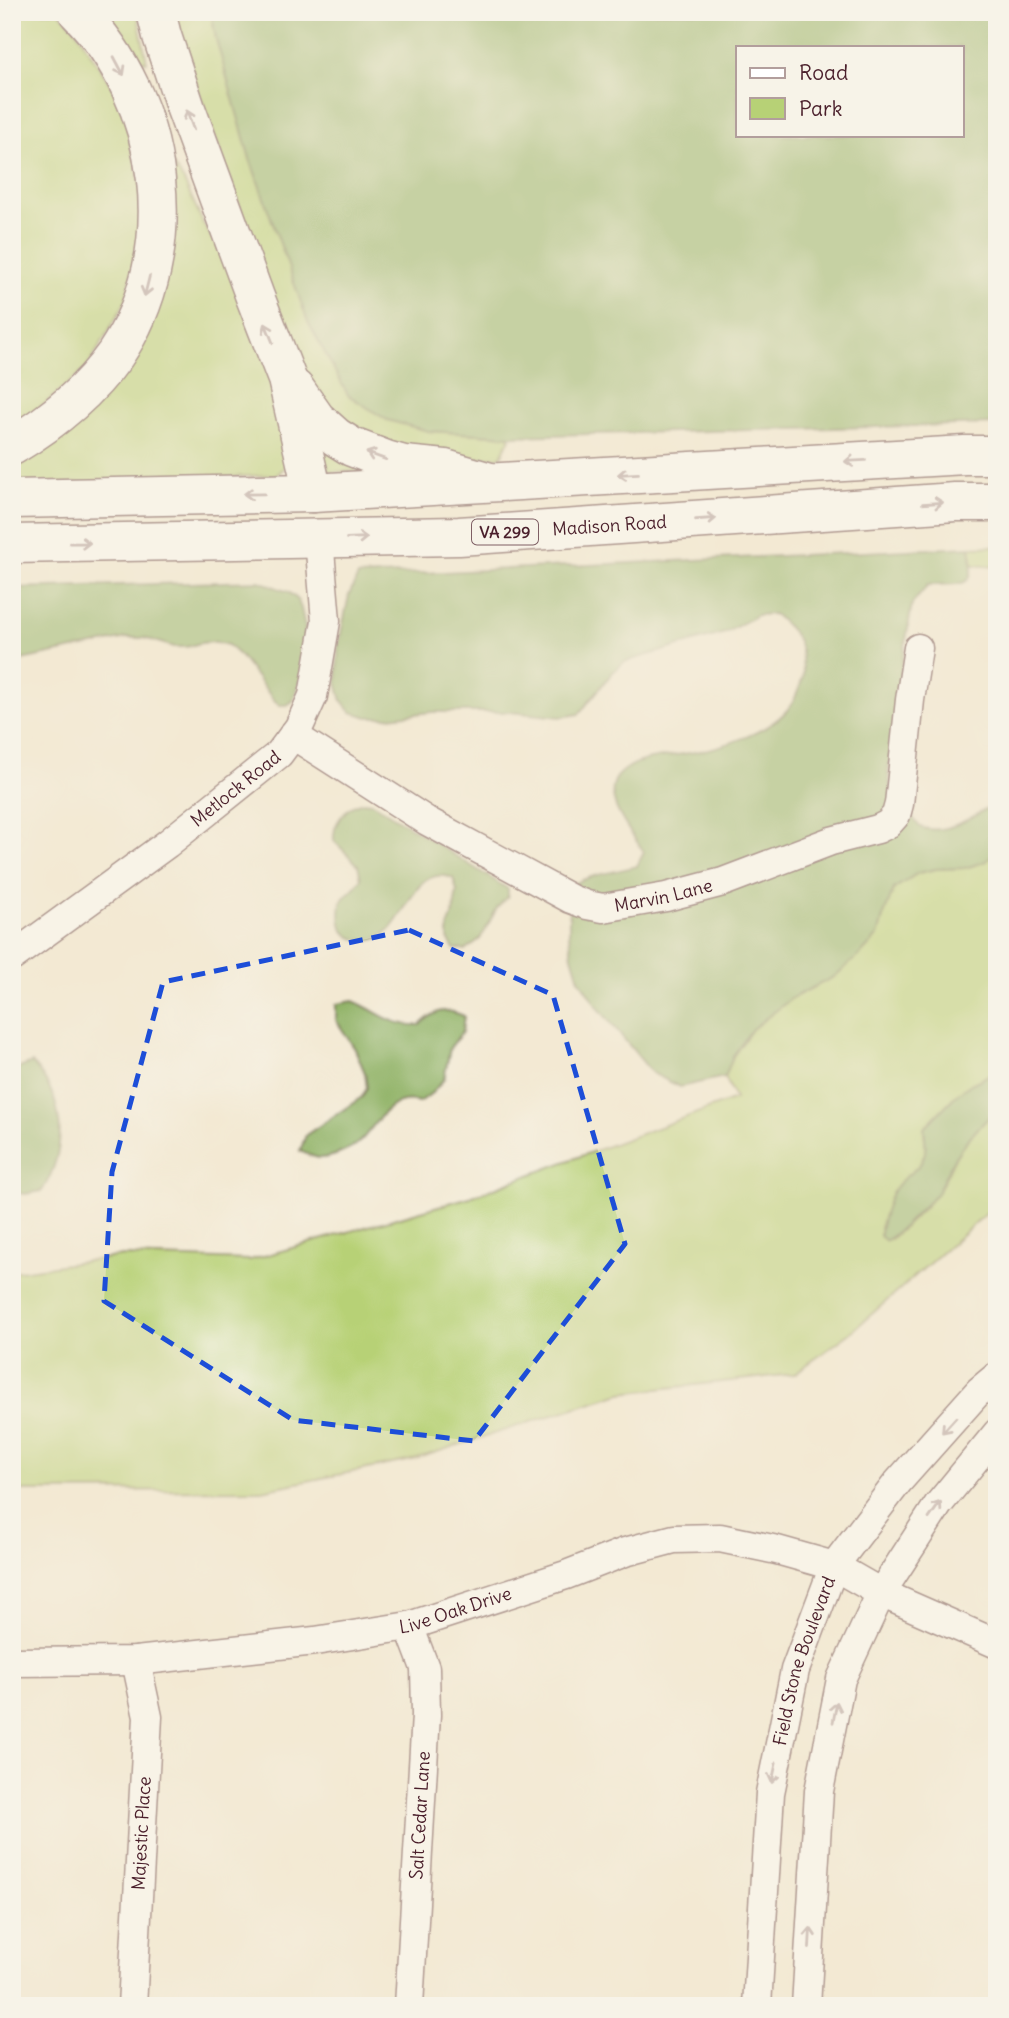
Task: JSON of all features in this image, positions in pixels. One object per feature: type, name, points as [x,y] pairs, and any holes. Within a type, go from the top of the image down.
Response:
[{"type":"main road","points":[[12,446],[47,424],[89,387],[115,355],[145,296],[158,230],[152,151],[139,109],[117,61],[78,12]]},
{"type":"main road","points":[[156,12],[187,110],[287,379],[313,493],[318,539]]},
{"type":"main road","points":[[287,379],[316,419],[352,447],[386,460],[444,469],[490,482]]},
{"type":"main road","points":[[12,499],[313,493],[997,455]]},
{"type":"main road","name":"Madison Road","points":[[12,544],[459,536],[955,502],[997,502]]},
{"type":"street","name":"Metlock Road","points":[[12,957],[167,844],[279,754],[299,727],[313,696],[326,621],[318,539]]},
{"type":"street","name":"Marvin Lane","points":[[293,735],[427,821],[571,899],[603,908],[625,905],[723,882],[831,841],[888,824],[896,815],[899,804],[909,700],[918,648]]},
{"type":"street","name":"Field Stone Boulevard","points":[[757,2006],[770,1793],[795,1670],[834,1566],[898,1482],[979,1391],[997,1376]]},
{"type":"street","points":[[806,2006],[819,1791],[841,1679],[881,1592],[938,1505],[997,1433]]},
{"type":"street","name":"Live Oak Drive","points":[[12,1662],[136,1661],[315,1641],[409,1626],[566,1575],[625,1552],[674,1539],[720,1538],[834,1566],[881,1592],[997,1644]]},
{"type":"street","name":"Salt Cedar Lane","points":[[409,1626],[425,1668],[426,1715],[409,2006]]},
{"type":"street","name":"Majestic Place","points":[[132,2006],[148,1717],[136,1661]]},
{"type":"highlighted area","points":[[409,930],[553,995],[625,1244],[474,1441],[293,1420],[104,1301],[112,1172],[163,982]]},
{"type":"green space","points":[[12,12],[59,12],[74,27],[122,103],[145,206],[126,301],[87,368],[12,432]]},
{"type":"green space","points":[[100,12],[137,12],[147,62],[141,60]]},
{"type":"green space","points":[[170,12],[211,12],[216,39],[428,431],[511,436],[501,457],[443,460],[365,441],[304,386]]},
{"type":"green space","points":[[211,12],[997,12],[997,424],[511,436],[428,431],[387,420],[348,395],[308,322],[250,159]]},
{"type":"green space","points":[[170,161],[184,181],[204,225],[229,265],[274,380],[287,465],[277,475],[12,486],[12,459],[102,392]]},
{"type":"green space","points":[[318,440],[367,471],[329,472]]},
{"type":"green space","points":[[997,546],[997,567],[973,565],[970,547]]},
{"type":"green space","points":[[970,547],[971,571],[965,582],[928,585],[912,604],[888,773],[891,789],[920,827],[950,827],[997,803],[997,853],[984,862],[965,868],[918,873],[894,889],[878,936],[861,954],[834,977],[792,998],[752,1029],[733,1056],[725,1077],[680,1087],[652,1073],[596,1005],[579,979],[569,935],[574,884],[597,875],[637,866],[644,852],[615,805],[613,785],[625,770],[649,759],[697,752],[746,737],[776,720],[787,710],[795,698],[803,676],[800,646],[789,628],[774,614],[757,615],[725,633],[624,662],[579,714],[561,717],[509,712],[432,712],[368,717],[351,712],[342,701],[337,683],[338,647],[349,595],[358,576]]},
{"type":"green space","points":[[259,581],[288,592],[297,599],[301,608],[306,658],[293,701],[287,705],[279,705],[273,699],[241,657],[228,645],[215,642],[174,647],[144,638],[127,638],[12,662],[12,588]]},
{"type":"green space","points":[[363,802],[372,803],[508,889],[508,896],[497,908],[480,939],[465,950],[454,949],[448,939],[448,927],[457,891],[453,878],[438,876],[426,881],[416,890],[392,927],[381,936],[362,940],[344,931],[341,903],[361,879],[358,865],[334,841],[334,834],[341,816],[351,807]]},
{"type":"green space","points":[[997,853],[997,1071],[957,1094],[924,1128],[926,1152],[889,1203],[880,1228],[891,1239],[922,1210],[938,1191],[967,1140],[997,1111],[997,1204],[849,1334],[794,1374],[621,1393],[412,1460],[262,1490],[12,1491],[12,1272],[123,1256],[250,1260],[470,1197],[735,1099],[725,1077],[733,1056],[752,1029],[792,998],[834,977],[878,936],[893,889],[918,873],[965,868],[984,862]]},
{"type":"green space","points":[[353,1001],[392,1021],[409,1025],[420,1025],[440,1012],[457,1013],[464,1016],[462,1032],[450,1048],[444,1079],[433,1092],[420,1102],[406,1101],[391,1106],[360,1141],[345,1151],[333,1156],[316,1157],[300,1151],[306,1135],[362,1097],[367,1088],[365,1073],[355,1049],[336,1020],[336,1004]]},
{"type":"green space","points":[[32,1063],[52,1093],[60,1125],[56,1158],[42,1191],[25,1194],[12,1192],[12,1071]]},
{"type":"green space","points":[[997,1071],[997,1111],[967,1140],[953,1160],[937,1193],[886,1241],[880,1236],[887,1205],[897,1184],[922,1161],[926,1142],[924,1128],[957,1094]]}]
